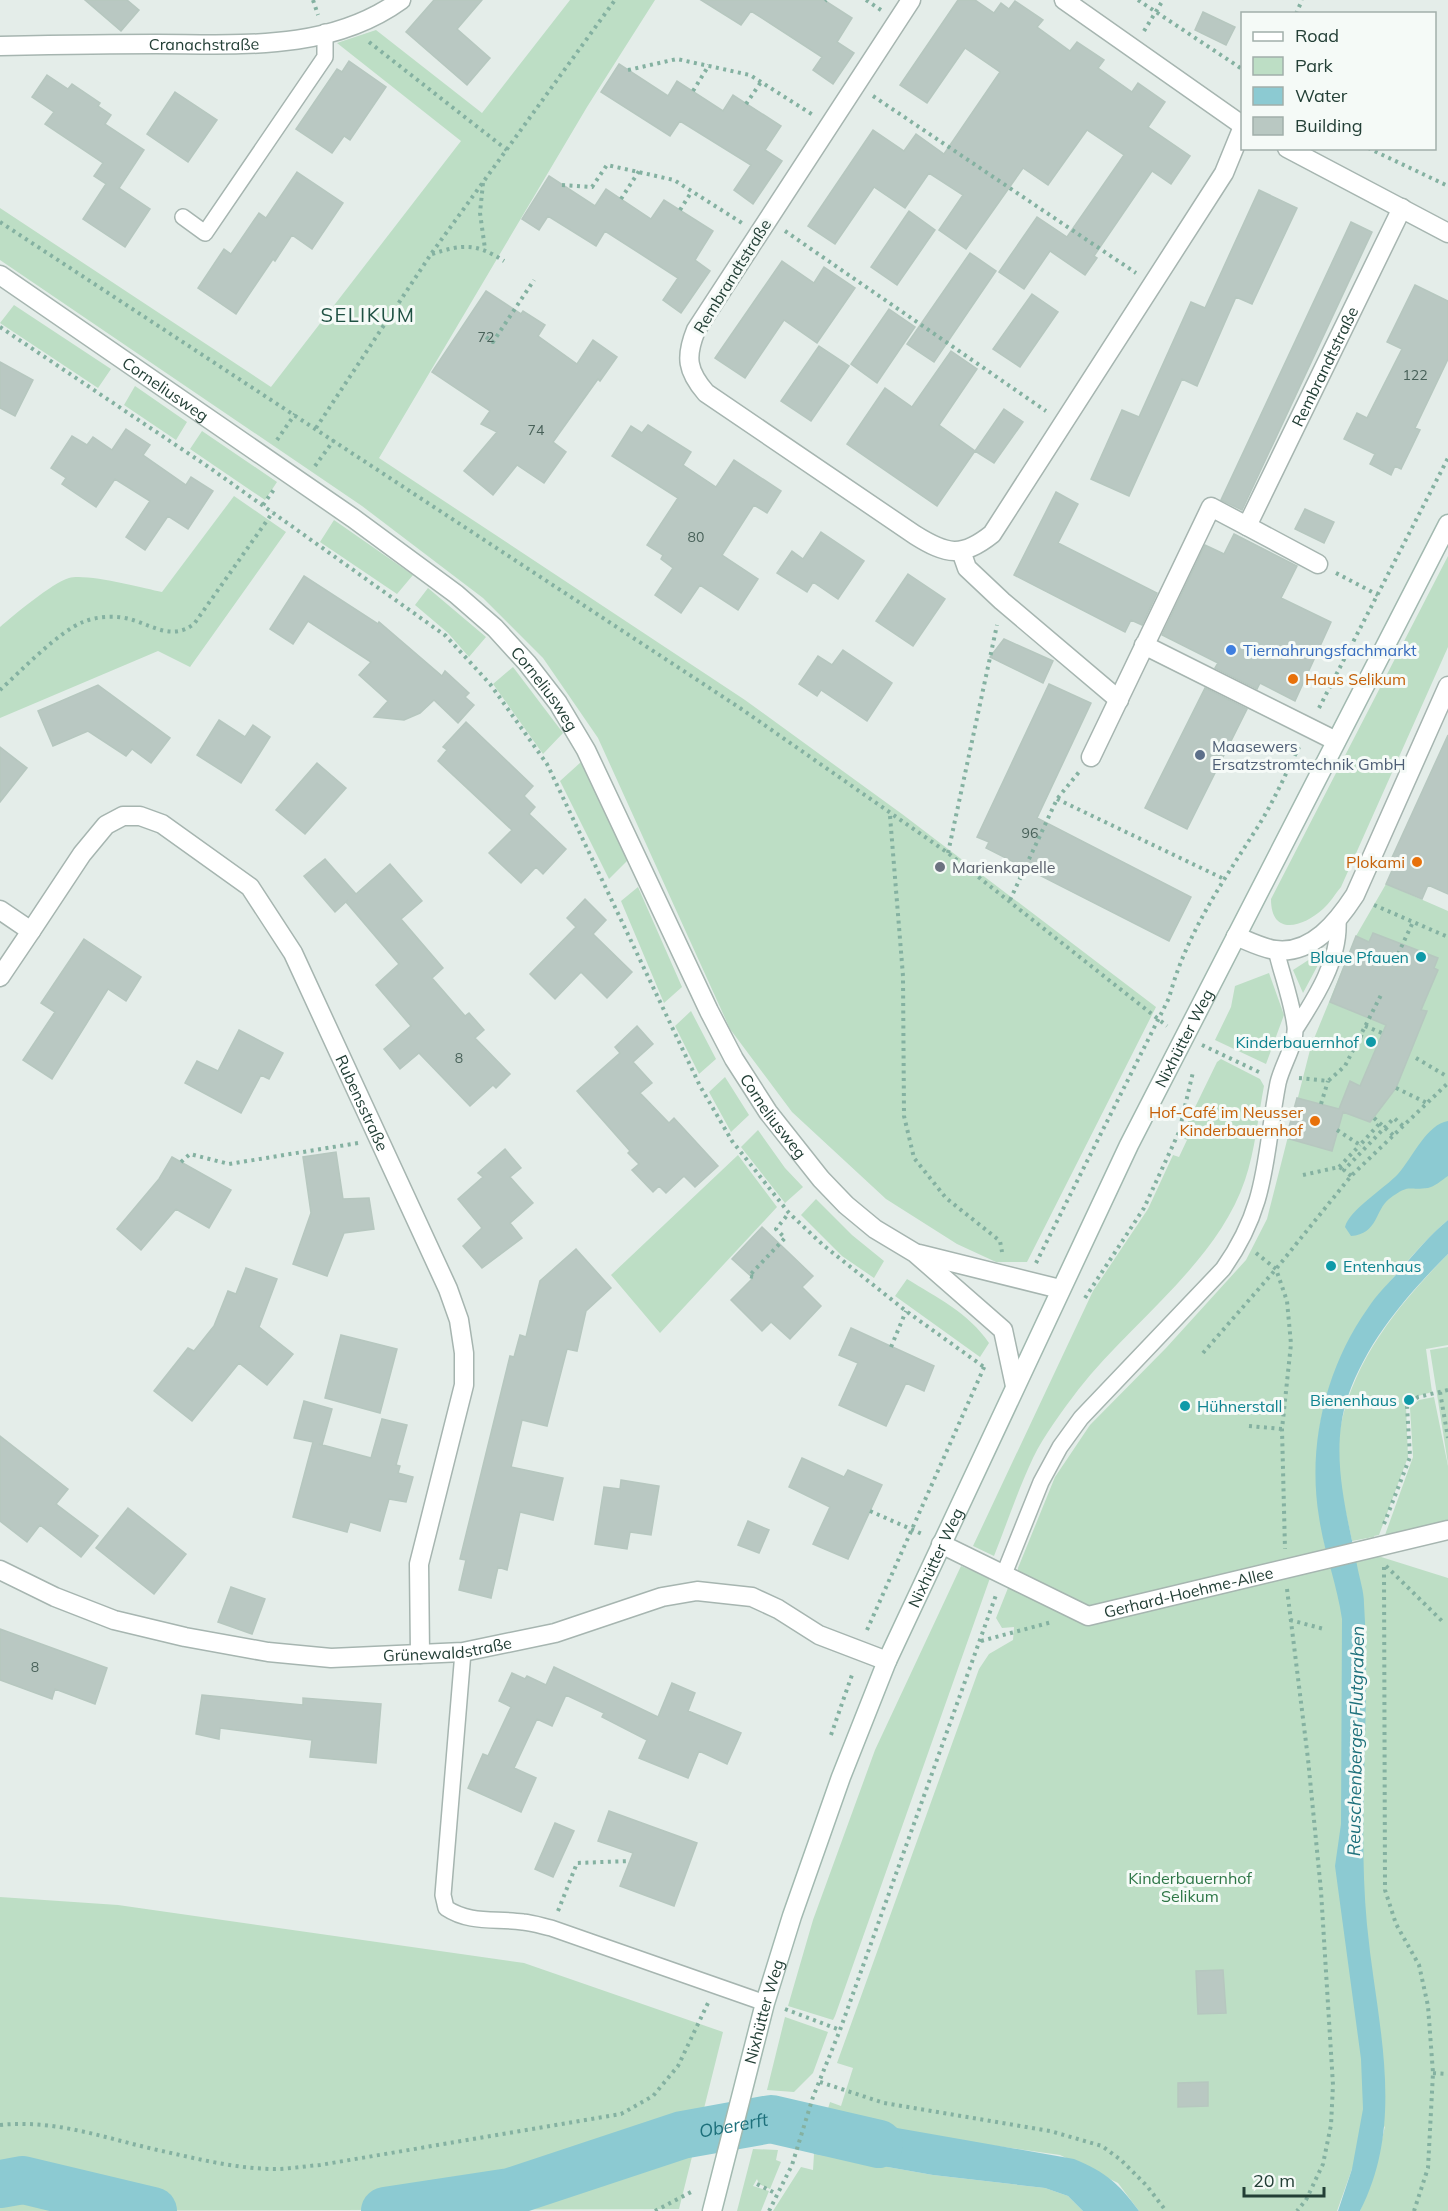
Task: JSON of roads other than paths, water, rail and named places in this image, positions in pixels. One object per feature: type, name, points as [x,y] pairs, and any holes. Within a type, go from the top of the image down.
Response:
[{"type":"street","name":"Cranachstraße","points":[[0,46],[261,45],[359,23],[400,0]]},
{"type":"street","name":"Rembrandtstraße","points":[[911,0],[696,330],[688,348],[695,380],[706,393],[915,535],[946,551],[961,551]]},
{"type":"street","points":[[1064,0],[1133,46],[1241,126]]},
{"type":"street","points":[[1119,700],[1002,601],[967,568],[961,551],[978,545],[992,534],[1224,173],[1241,130]]},
{"type":"street","points":[[1291,150],[1448,233]]},
{"type":"street","name":"Rembrandtstraße","points":[[1247,526],[1402,208]]},
{"type":"street","name":"Corneliusweg","points":[[0,275],[303,484],[456,594],[495,628],[527,663],[558,703],[586,750],[709,1011],[734,1059],[768,1112],[821,1179],[846,1205],[875,1229],[915,1253],[1003,1330],[1015,1386]]},
{"type":"street","points":[[1091,757],[1210,507],[1318,564]]},
{"type":"street","name":"Nixhütter Weg","points":[[712,2211],[765,2003],[834,1798],[887,1661],[1060,1289],[1184,1035],[1448,524]]},
{"type":"street","points":[[1144,645],[1336,741]]},
{"type":"street","points":[[1236,936],[1276,951],[1296,947],[1321,937],[1338,921],[1355,895],[1448,686]]},
{"type":"street","name":"Rubensstraße","points":[[31,931],[82,854],[106,825],[123,816],[140,816],[162,824],[250,887],[293,953],[448,1289],[459,1320],[464,1353],[464,1385],[419,1564],[420,1654]]},
{"type":"street","points":[[0,910],[31,931],[0,977]]},
{"type":"street","name":"Corneliusweg","points":[[915,1253],[1008,1278],[1060,1289]]},
{"type":"street","name":"Gerhard-Hoehme-Allee","points":[[941,1544],[1088,1616],[1448,1530]]},
{"type":"street","name":"Grünewaldstraße","points":[[0,1570],[55,1597],[114,1620],[185,1637],[268,1652],[331,1658],[463,1652],[555,1633],[662,1597],[705,1591],[752,1597],[778,1609],[819,1635],[887,1661]]},
{"type":"lane","points":[[183,217],[205,233],[325,57],[325,32]]},
{"type":"lane","points":[[1004,1574],[1041,1482],[1060,1447],[1081,1418],[1223,1269],[1242,1242],[1255,1211],[1269,1154],[1278,1081],[1296,1028],[1312,1002],[1339,942],[1338,921]]},
{"type":"lane","points":[[1276,951],[1296,1028]]},
{"type":"lane","points":[[463,1652],[443,1895],[446,1908],[458,1916],[473,1919],[524,1922],[551,1928],[765,2003]]},
{"type":"water","points":[[1448,1121],[1448,1176],[1430,1187],[1408,1189],[1396,1194],[1384,1204],[1375,1221],[1366,1231],[1351,1236],[1345,1227],[1353,1214],[1398,1174],[1433,1128]]},
{"type":"water","name":"Reuschenberger Flutgraben","points":[[1448,1220],[1448,1254],[1404,1302],[1378,1337],[1356,1376],[1342,1417],[1341,1480],[1364,1599],[1366,1684],[1364,1885],[1385,2070],[1385,2106],[1382,2141],[1374,2177],[1360,2211],[1338,2211],[1352,2169],[1363,2109],[1361,2059],[1335,1866],[1341,1824],[1342,1619],[1319,1517],[1316,1490],[1318,1435],[1331,1381],[1353,1331],[1379,1293]]},
{"type":"water","points":[[823,2115],[1074,2159],[1111,2180],[1139,2211],[1083,2211],[1068,2196],[1045,2188],[933,2175],[814,2154],[809,2145],[816,2120]]},
{"type":"waterway","name":"Obererft","points":[[385,2211],[510,2192],[682,2135],[771,2119],[879,2144]]},
{"type":"waterway","name":"Obererft","points":[[0,2184],[23,2180],[153,2211]]},
{"type":"place","name":"Tiernahrungsfachmarkt","points":[[1231,650]]},
{"type":"place","name":"Haus Selikum","points":[[1293,679]]},
{"type":"place","name":"Maasewers Ersatzstromtechnik GmbH","points":[[1200,755]]},
{"type":"place","name":"Plokami","points":[[1417,862]]},
{"type":"place","name":"Marienkapelle","points":[[940,867]]},
{"type":"place","name":"Blaue Pfauen","points":[[1421,957]]},
{"type":"place","name":"Kinderbauernhof","points":[[1371,1042]]},
{"type":"place","name":"Hof-Café im Neusser Kinderbauernhof","points":[[1315,1121]]},
{"type":"place","name":"Entenhaus","points":[[1331,1266]]},
{"type":"place","name":"Bienenhaus","points":[[1409,1400]]},
{"type":"place","name":"Hühnerstall","points":[[1185,1406]]},
{"type":"district","name":"SELIKUM","points":[[368,315]]},
{"type":"park label","name":"Kinderbauernhof Selikum","points":[[1190,1887]]}]
